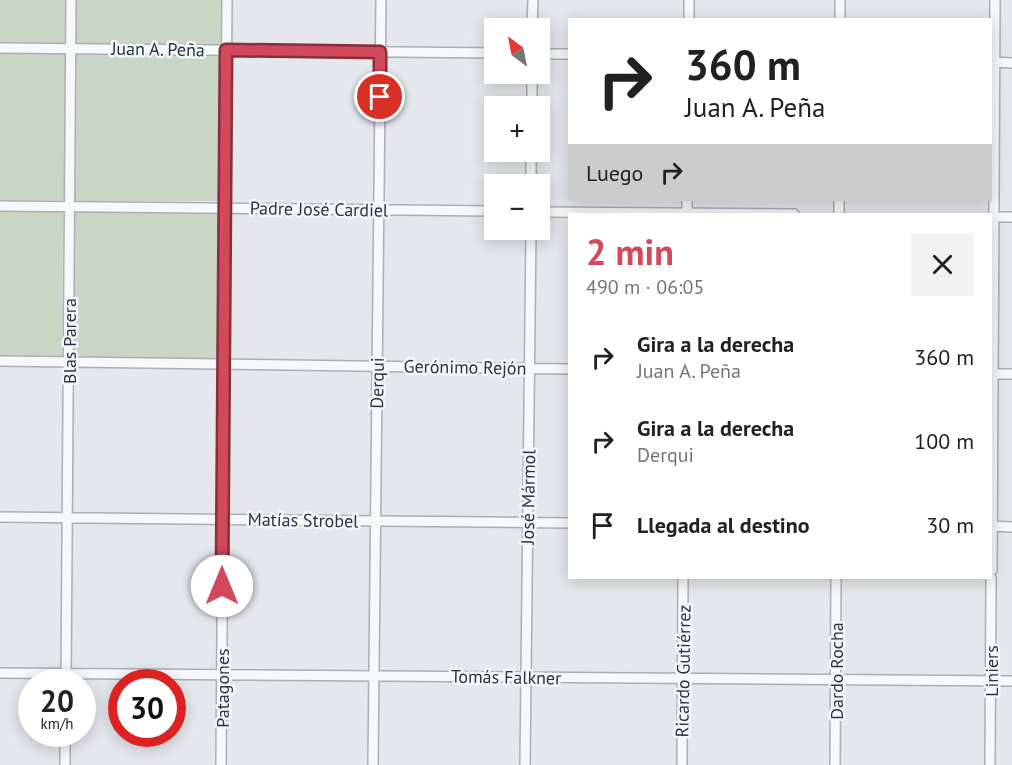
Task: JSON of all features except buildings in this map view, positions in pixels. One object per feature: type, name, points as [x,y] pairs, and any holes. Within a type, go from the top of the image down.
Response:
[{"type":"street","name":"Blas Parera","points":[[66,669],[71,0]]},
{"type":"street","name":"Patagones","points":[[221,765],[227,0]]},
{"type":"street","name":"Derqui","points":[[373,765],[381,0]]},
{"type":"street","points":[[532,18],[533,0]]},
{"type":"street","points":[[689,0],[689,18]]},
{"type":"street","points":[[840,0],[840,18]]},
{"type":"street","points":[[992,570],[995,0]]},
{"type":"street","name":"Juan A. Peña","points":[[0,48],[484,53]]},
{"type":"street","points":[[550,54],[568,54]]},
{"type":"street","points":[[993,62],[1012,63]]},
{"type":"street","name":"Padre José Cardiel","points":[[0,206],[484,211]]},
{"type":"street","points":[[550,212],[614,213]]},
{"type":"street","points":[[993,217],[1012,217]]},
{"type":"street","name":"José Mármol","points":[[525,765],[531,240]]},
{"type":"street","name":"Gerónimo Rejón","points":[[0,361],[568,369]]},
{"type":"street","points":[[992,374],[1012,374]]},
{"type":"street","name":"Matías Strobel","points":[[0,517],[568,523]]},
{"type":"street","points":[[992,526],[1012,526]]},
{"type":"street","name":"Ricardo Gutiérrez","points":[[681,765],[684,579]]},
{"type":"street","name":"Dardo Rocha","points":[[835,765],[836,579]]},
{"type":"street","name":"Liniers","points":[[990,765],[992,579]]},
{"type":"street","name":"Tomás Falkner","points":[[0,673],[18,674]]},
{"type":"street","name":"Tomás Falkner","points":[[96,677],[222,675],[1012,681]]},
{"type":"street","points":[[65,765],[66,747]]},
{"type":"green space","points":[[0,0],[66,0],[65,43],[0,42]]},
{"type":"green space","points":[[77,0],[221,0],[221,44],[76,44]]},
{"type":"green space","points":[[0,52],[65,52],[65,200],[0,200]]},
{"type":"green space","points":[[76,55],[221,55],[220,201],[75,201]]},
{"type":"green space","points":[[0,210],[63,211],[62,356],[0,355]]},
{"type":"green space","points":[[75,212],[221,213],[219,358],[74,358]]},
{"type":"route","points":[[222,586],[226,50],[380,52],[380,97]]}]
